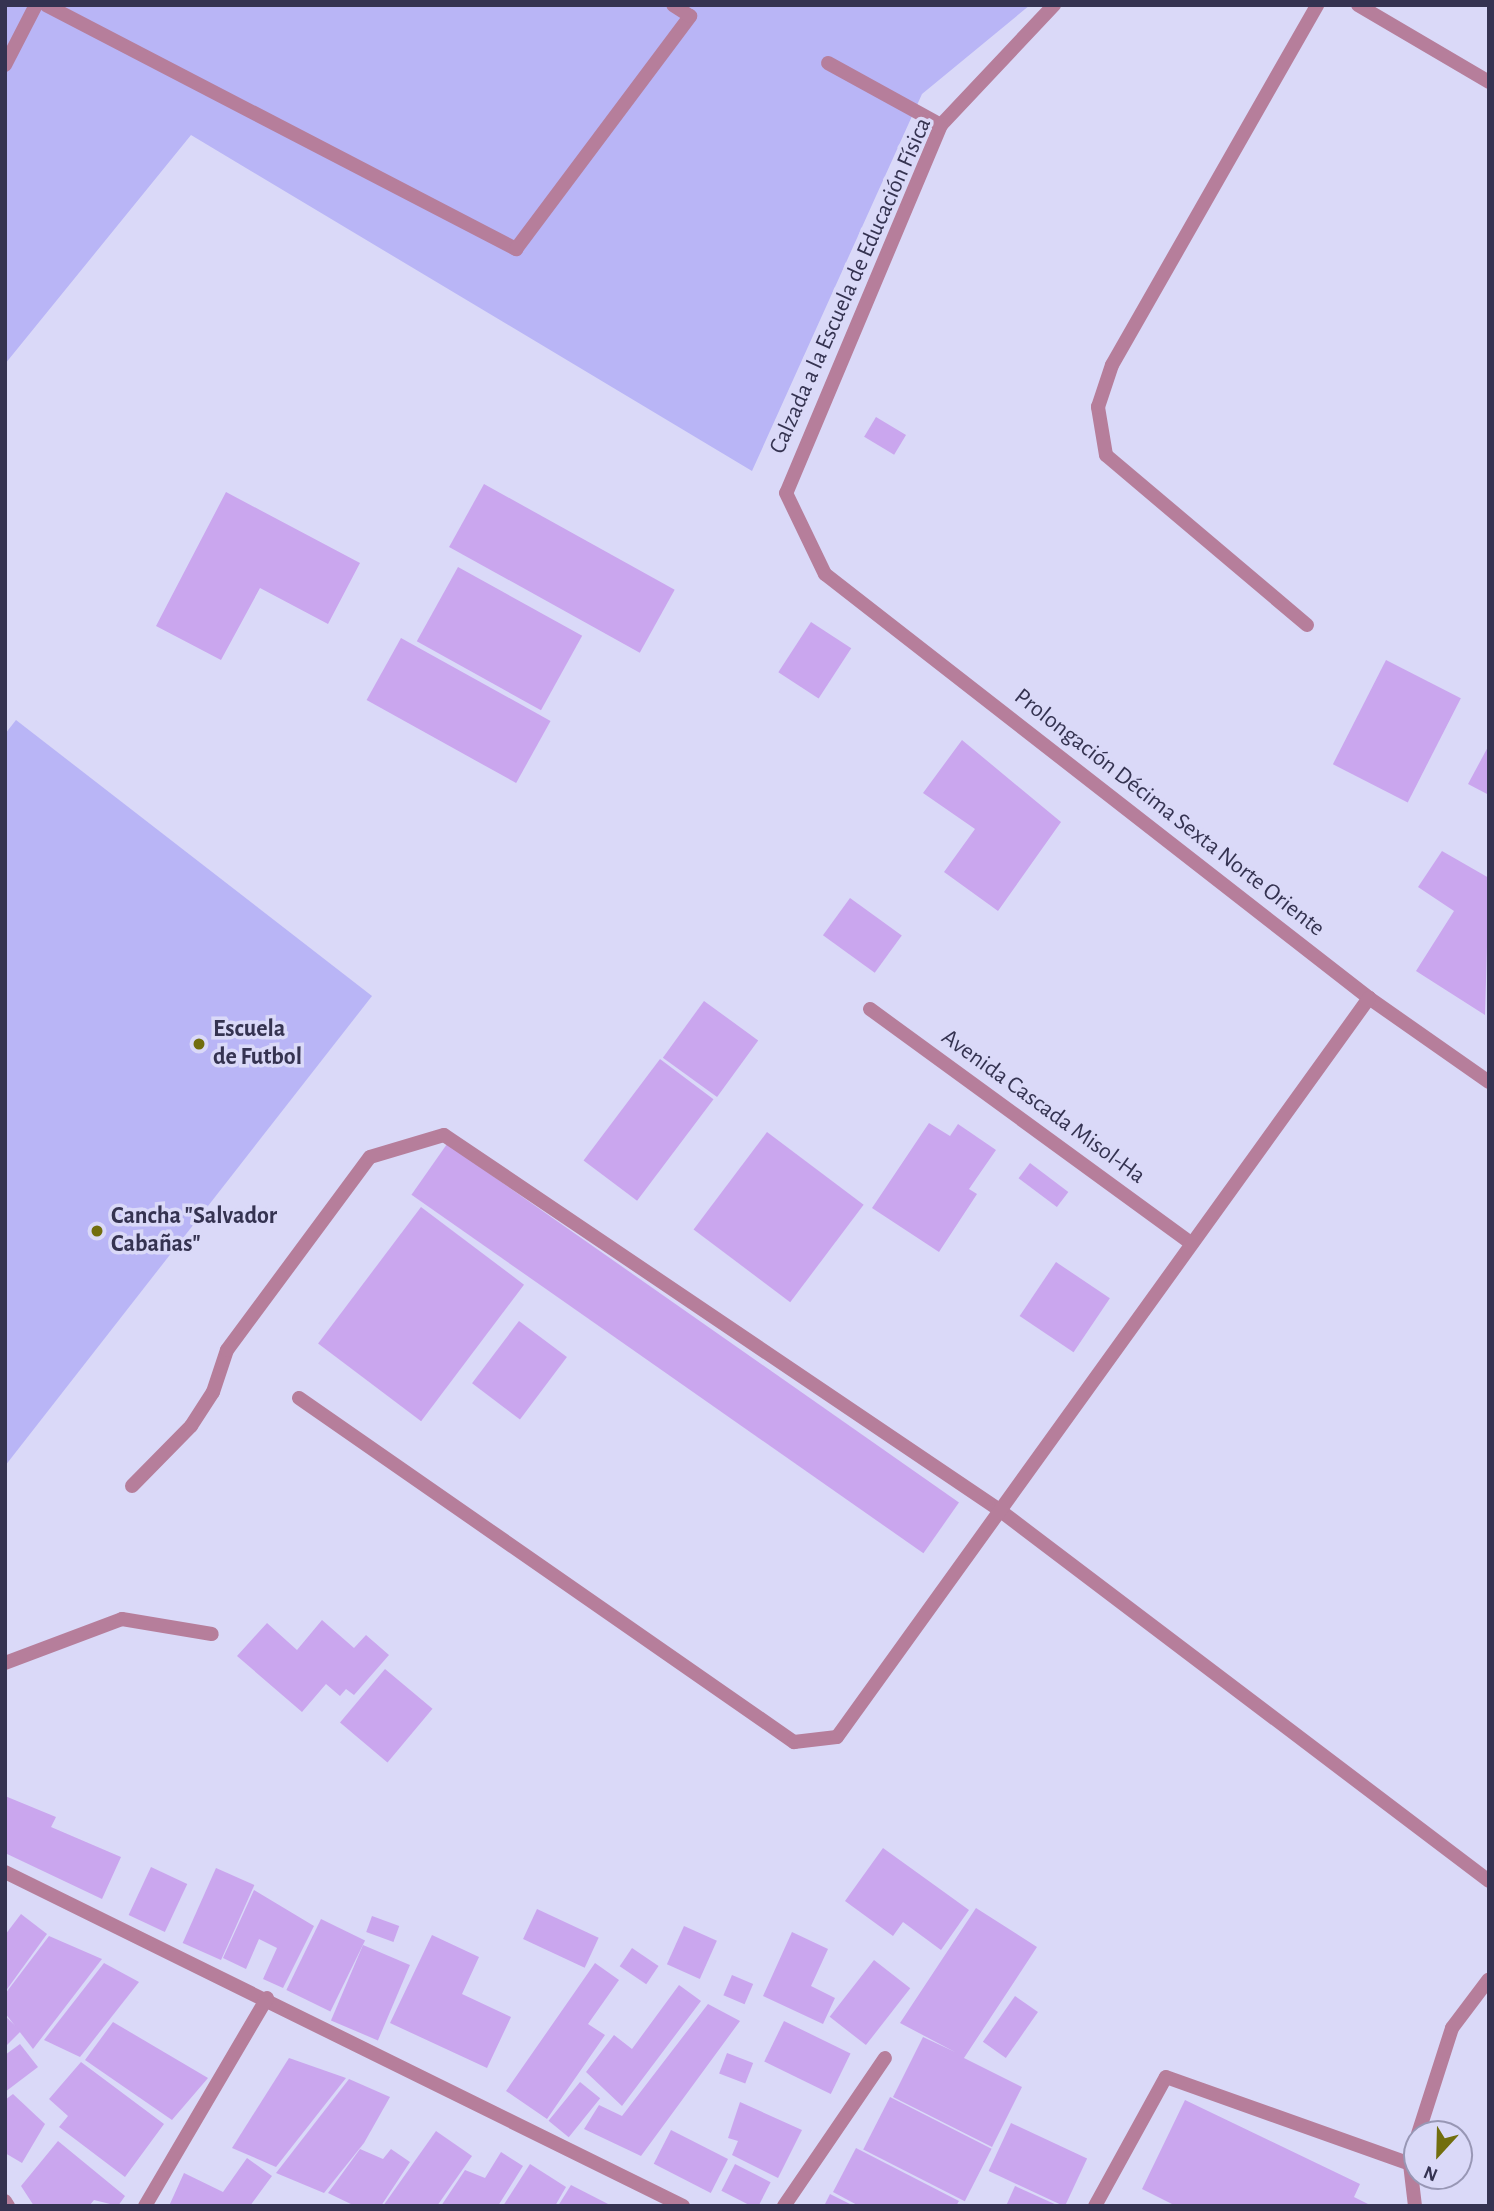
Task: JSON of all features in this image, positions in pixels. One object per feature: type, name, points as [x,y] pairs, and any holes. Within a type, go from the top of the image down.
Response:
[{"type":"street","points":[[5,65],[36,5]]},
{"type":"street","points":[[46,5],[516,249],[690,16],[673,5]]},
{"type":"street","name":"Calzada a la Escuela de Educación Física","points":[[825,574],[786,493],[941,125],[1055,5]]},
{"type":"street","points":[[1307,625],[1106,456],[1098,407],[1112,365],[1317,5]]},
{"type":"street","points":[[1358,5],[1489,82]]},
{"type":"street","points":[[828,63],[941,125]]},
{"type":"street","name":"Prolongación Décima Sexta Norte Oriente","points":[[825,574],[1369,998],[1489,1082]]},
{"type":"street","points":[[299,1398],[794,1742],[837,1737],[1190,1242],[1369,998]]},
{"type":"street","name":"Avenida Cascada Misol-Ha","points":[[870,1009],[1190,1242]]},
{"type":"street","points":[[132,1486],[191,1426],[213,1392],[227,1350],[370,1157],[444,1135],[998,1509],[1489,1881]]},
{"type":"street","points":[[5,1664],[122,1619],[212,1634]]},
{"type":"street","points":[[5,1872],[267,1998],[683,2206]]},
{"type":"street","points":[[1422,2120],[1452,2028],[1489,1979]]},
{"type":"street","points":[[145,2206],[267,1998]]},
{"type":"street","points":[[784,2206],[885,2058]]},
{"type":"street","points":[[1095,2206],[1166,2077],[1403,2162]]},
{"type":"street","points":[[5,2201],[8,2206]]},
{"type":"shaded area","points":[[5,5],[1030,5],[922,94],[752,471],[191,135],[5,364]]},
{"type":"shaded area","name":"Cancha \"Salvador Cabañas\"","points":[[16,720],[372,996],[5,1466],[5,734]]},
{"type":"building","points":[[876,417],[906,435],[894,455],[864,437]]},
{"type":"building","points":[[484,484],[675,590],[640,653],[449,547]]},
{"type":"building","points":[[226,492],[360,563],[328,624],[260,588],[221,660],[156,626]]},
{"type":"building","points":[[458,567],[582,636],[541,710],[417,641]]},
{"type":"building","points":[[811,622],[851,648],[819,698],[778,672]]},
{"type":"building","points":[[401,638],[551,721],[516,783],[367,700]]},
{"type":"building","points":[[1386,660],[1461,698],[1408,802],[1333,764]]},
{"type":"building","points":[[962,740],[1061,822],[998,911],[944,872],[975,829],[923,793]]},
{"type":"building","points":[[1489,745],[1489,795],[1468,784]]},
{"type":"building","points":[[1442,851],[1489,878],[1485,1015],[1416,971],[1454,911],[1418,887]]},
{"type":"building","points":[[850,898],[902,936],[875,973],[823,935]]},
{"type":"building","points":[[704,1001],[758,1040],[717,1097],[663,1058]]},
{"type":"building","points":[[660,1059],[714,1099],[637,1201],[584,1160]]},
{"type":"building","points":[[929,1123],[950,1136],[958,1124],[996,1150],[969,1189],[977,1194],[939,1252],[872,1208]]},
{"type":"building","points":[[767,1132],[864,1205],[790,1302],[694,1229]]},
{"type":"building","points":[[447,1144],[959,1502],[923,1553],[411,1195]]},
{"type":"building","points":[[1030,1163],[1068,1192],[1057,1207],[1019,1178]]},
{"type":"building","points":[[421,1207],[524,1285],[421,1421],[318,1344]]},
{"type":"building","points":[[1056,1262],[1110,1298],[1074,1352],[1020,1316]]},
{"type":"building","points":[[519,1321],[567,1357],[520,1419],[472,1383]]},
{"type":"building","points":[[322,1620],[354,1648],[366,1635],[389,1655],[354,1695],[346,1689],[340,1696],[326,1684],[302,1712],[237,1656],[267,1623],[297,1650]]},
{"type":"building","points":[[385,1669],[432,1709],[387,1762],[340,1723]]},
{"type":"building","points":[[5,1796],[56,1817],[51,1827],[121,1857],[102,1899],[5,1853]]},
{"type":"building","points":[[883,1848],[969,1910],[941,1950],[903,1922],[893,1936],[845,1901]]},
{"type":"building","points":[[151,1867],[187,1884],[165,1932],[129,1915]]},
{"type":"building","points":[[216,1868],[254,1885],[221,1960],[183,1943]]},
{"type":"building","points":[[254,1890],[314,1926],[283,1988],[263,1979],[277,1948],[259,1939],[246,1969],[223,1958]]},
{"type":"building","points":[[976,1908],[1037,1947],[964,2058],[1022,2087],[992,2147],[893,2097],[923,2037],[955,2052],[900,2023]]},
{"type":"building","points":[[537,1909],[599,1938],[585,1968],[523,1939]]},
{"type":"building","points":[[21,1914],[47,1934],[5,1992],[5,1935]]},
{"type":"building","points":[[372,1916],[399,1926],[393,1942],[366,1932]]},
{"type":"building","points":[[321,1919],[365,1940],[330,2011],[286,1990]]},
{"type":"building","points":[[684,1926],[717,1941],[700,1979],[667,1964]]},
{"type":"building","points":[[792,1932],[828,1949],[811,1986],[835,1998],[823,2024],[763,1996]]},
{"type":"building","points":[[432,1935],[479,1957],[462,1994],[511,2017],[487,2068],[390,2023]]},
{"type":"building","points":[[49,1936],[102,1959],[33,2049],[5,2013],[5,1994]]},
{"type":"building","points":[[363,1945],[410,1965],[378,2040],[331,2020]]},
{"type":"building","points":[[632,1948],[659,1966],[646,1984],[620,1966]]},
{"type":"building","points":[[874,1960],[910,1988],[866,2045],[830,2017]]},
{"type":"building","points":[[104,1963],[139,1982],[80,2057],[44,2040]]},
{"type":"building","points":[[595,1963],[619,1980],[588,2024],[605,2035],[547,2119],[506,2091]]},
{"type":"building","points":[[732,1975],[753,1984],[745,2004],[723,1995]]},
{"type":"building","points":[[679,1985],[701,2001],[622,2106],[586,2072],[614,2035],[632,2049]]},
{"type":"building","points":[[1015,1996],[1038,2012],[1006,2058],[983,2042]]},
{"type":"building","points":[[708,2004],[740,2021],[641,2156],[584,2129],[599,2105],[622,2116]]},
{"type":"building","points":[[5,2016],[21,2031],[5,2047]]},
{"type":"building","points":[[784,2021],[851,2053],[831,2094],[764,2061]]},
{"type":"building","points":[[113,2022],[208,2078],[172,2120],[85,2060]]},
{"type":"building","points":[[20,2044],[38,2067],[5,2092],[5,2055]]},
{"type":"building","points":[[727,2053],[753,2063],[745,2084],[719,2074]]},
{"type":"building","points":[[289,2058],[346,2078],[276,2167],[232,2148]]},
{"type":"building","points":[[81,2062],[164,2124],[125,2177],[59,2127],[68,2116],[49,2099]]},
{"type":"building","points":[[349,2079],[390,2097],[364,2143],[324,2193],[276,2173]]},
{"type":"building","points":[[580,2082],[600,2098],[569,2137],[549,2121]]},
{"type":"building","points":[[13,2094],[45,2124],[22,2163],[5,2153],[5,2100]]},
{"type":"building","points":[[890,2097],[992,2149],[965,2201],[863,2150]]},
{"type":"building","points":[[1185,2100],[1360,2184],[1354,2197],[1372,2206],[1176,2206],[1142,2189]]},
{"type":"building","points":[[740,2102],[802,2130],[778,2178],[732,2155],[738,2141],[728,2138]]},
{"type":"building","points":[[1011,2123],[1087,2158],[1065,2206],[989,2171]]},
{"type":"building","points":[[671,2130],[728,2159],[711,2193],[654,2164]]},
{"type":"building","points":[[436,2131],[472,2156],[437,2206],[383,2206]]},
{"type":"building","points":[[58,2141],[125,2196],[118,2206],[94,2200],[89,2206],[34,2206],[21,2186]]},
{"type":"building","points":[[856,2148],[959,2201],[956,2206],[859,2206],[833,2192]]},
{"type":"building","points":[[360,2149],[383,2159],[391,2149],[410,2162],[381,2206],[355,2206],[328,2193]]},
{"type":"building","points":[[501,2152],[523,2166],[498,2206],[441,2206],[465,2170],[485,2178]]},
{"type":"building","points":[[247,2158],[272,2176],[250,2206],[169,2206],[184,2173],[223,2192]]},
{"type":"building","points":[[530,2164],[566,2187],[555,2206],[503,2206]]},
{"type":"building","points":[[735,2164],[771,2182],[758,2206],[751,2206],[721,2191]]},
{"type":"building","points":[[571,2185],[612,2206],[558,2206]]},
{"type":"building","points":[[1015,2186],[1059,2206],[1006,2206]]},
{"type":"building","points":[[830,2194],[854,2206],[824,2206]]},
{"type":"place","name":"Escuela de Futbol","points":[[199,1044]]},
{"type":"place","name":"Cancha \"Salvador Cabañas\"","points":[[97,1231]]}]
